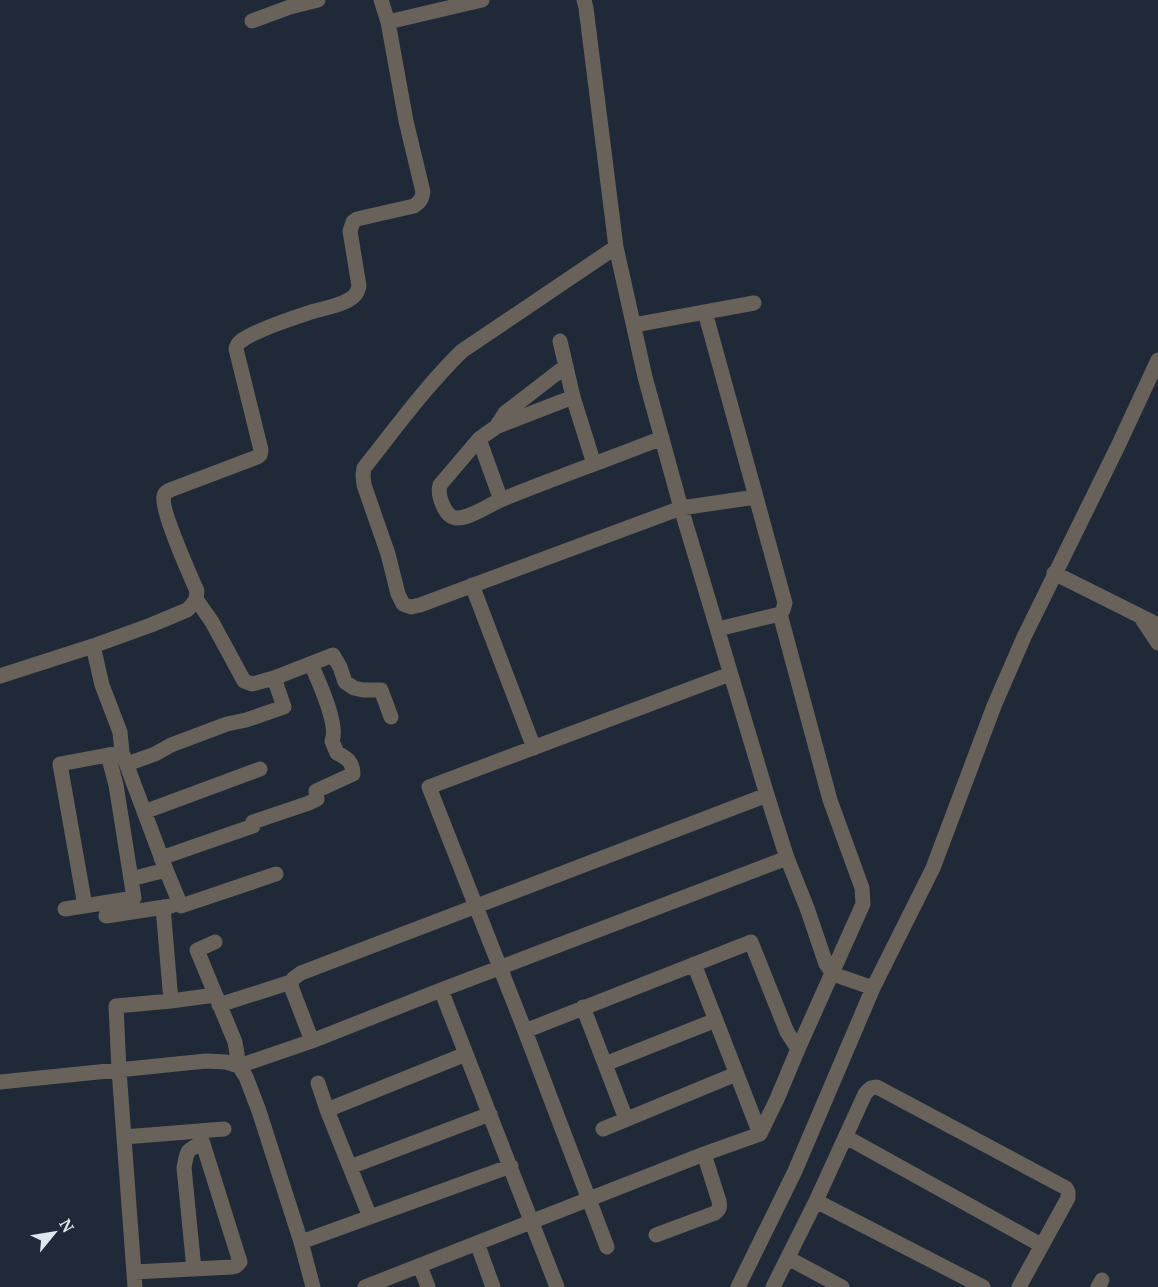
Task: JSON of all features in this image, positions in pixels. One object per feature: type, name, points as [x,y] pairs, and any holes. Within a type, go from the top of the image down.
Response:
[{"type":"street","points":[[252,21],[290,7],[318,0]]},
{"type":"street","points":[[0,676],[151,625],[187,610],[196,599],[197,591],[165,511],[163,498],[170,490],[260,454],[261,450],[236,349],[238,344],[264,330],[335,306],[353,297],[359,286],[350,231],[353,222],[357,219],[414,206],[422,198],[423,192],[406,121],[388,22],[381,0]]},
{"type":"street","points":[[388,22],[482,0]]},
{"type":"street","points":[[584,0],[616,247],[645,377],[681,508],[787,858],[826,964],[832,974],[873,988]]},
{"type":"street","points":[[616,247],[462,351],[424,393],[364,468],[364,485],[403,604],[411,607],[681,508],[756,496]]},
{"type":"street","points":[[634,325],[754,303]]},
{"type":"street","points":[[705,312],[784,603],[780,614],[718,629]]},
{"type":"street","points":[[560,341],[573,397],[594,464]]},
{"type":"street","points":[[743,1285],[795,1171],[873,988],[933,868],[994,706],[1024,636],[1158,360]]},
{"type":"street","points":[[496,427],[505,413],[566,366]]},
{"type":"street","points":[[573,397],[496,427],[479,439],[440,485],[438,491],[449,516],[459,518],[466,516],[501,500],[662,438]]},
{"type":"street","points":[[479,439],[501,500]]},
{"type":"street","points":[[1054,573],[1158,625]]},
{"type":"street","points":[[472,585],[534,748]]},
{"type":"street","points":[[196,599],[212,622],[244,681],[252,684],[274,678],[333,655],[345,681],[354,688],[381,690],[390,717]]},
{"type":"street","points":[[365,1287],[760,1134],[863,904],[861,888],[830,800],[780,614]]},
{"type":"street","points":[[1141,616],[1158,643]]},
{"type":"street","points":[[64,909],[134,898],[116,785],[120,732],[102,685],[93,646]]},
{"type":"street","points":[[131,879],[253,826],[253,822],[309,803],[317,799],[316,790],[353,774],[353,767],[347,758],[337,753],[332,741],[335,735],[326,699],[311,664]]},
{"type":"street","points":[[607,1247],[525,1030],[429,788],[730,674]]},
{"type":"street","points":[[85,906],[60,764],[155,754],[171,745],[227,724],[284,707],[274,678]]},
{"type":"street","points":[[119,757],[182,906],[276,874]]},
{"type":"street","points":[[144,812],[260,769]]},
{"type":"street","points":[[201,1137],[240,1262],[232,1267],[194,1269],[134,1279],[116,1006],[217,1000],[291,982],[301,973],[767,795]]},
{"type":"street","points":[[0,1082],[206,1060],[239,1066],[312,1041],[787,858]]},
{"type":"street","points":[[106,916],[168,906],[171,1002]]},
{"type":"street","points":[[215,942],[197,950],[235,1042],[239,1066],[246,1077],[259,1111],[313,1287]]},
{"type":"street","points":[[525,1030],[751,942],[787,1032],[798,1049]]},
{"type":"street","points":[[694,964],[760,1134]]},
{"type":"street","points":[[291,982],[312,1041]]},
{"type":"street","points":[[441,990],[557,1287]]},
{"type":"street","points":[[583,1007],[626,1119]]},
{"type":"street","points":[[605,1064],[716,1020]]},
{"type":"street","points":[[327,1110],[466,1054]]},
{"type":"street","points":[[603,1129],[736,1074]]},
{"type":"street","points":[[318,1083],[370,1217]]},
{"type":"street","points":[[773,1287],[866,1094],[869,1089],[877,1087],[1066,1188],[1068,1198],[1019,1287]]},
{"type":"street","points":[[350,1167],[490,1114]]},
{"type":"street","points":[[124,1137],[201,1137],[224,1129]]},
{"type":"street","points":[[194,1269],[184,1168],[187,1154],[201,1137]]},
{"type":"street","points":[[846,1137],[1041,1245]]},
{"type":"street","points":[[656,1235],[719,1210],[719,1201],[704,1154]]},
{"type":"street","points":[[301,1242],[510,1166]]},
{"type":"street","points":[[816,1201],[983,1287]]},
{"type":"street","points":[[477,1243],[493,1287]]},
{"type":"street","points":[[788,1258],[842,1287]]},
{"type":"street","points":[[420,1266],[428,1287]]}]
